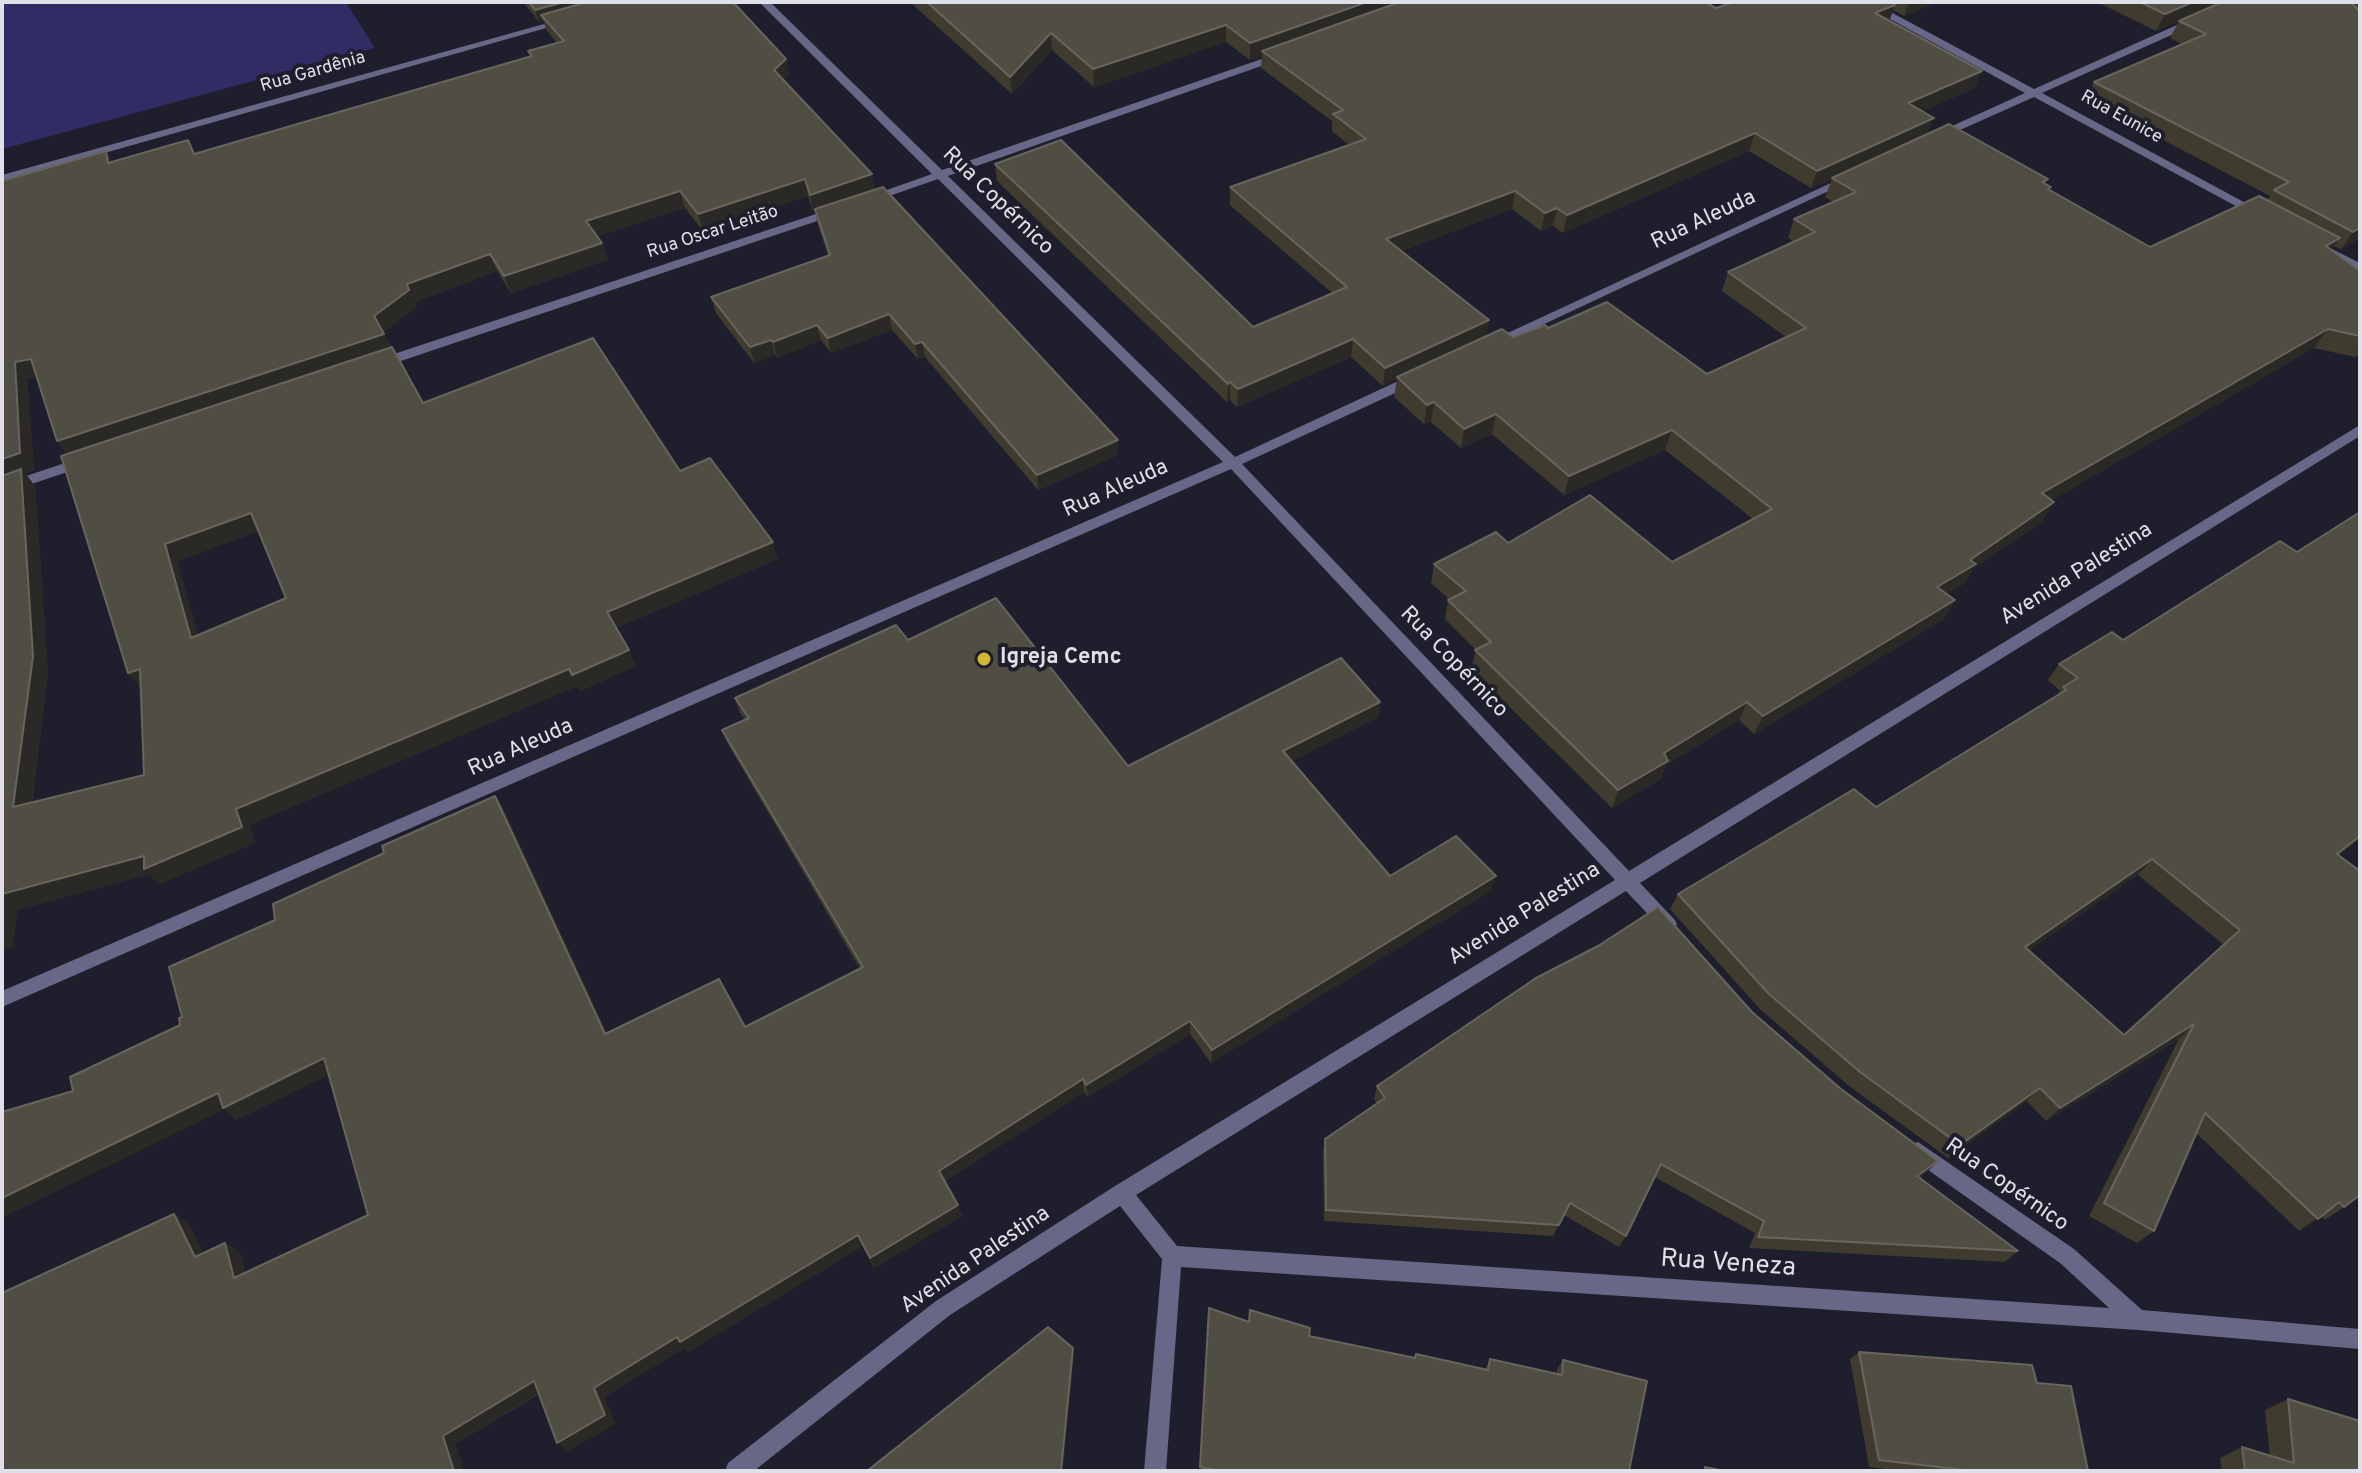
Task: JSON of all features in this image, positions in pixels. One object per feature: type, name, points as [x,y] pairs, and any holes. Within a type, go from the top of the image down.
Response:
[{"type":"street","name":"Rua Copérnico","points":[[764,2],[1233,463],[1628,878],[1678,935]]},
{"type":"street","name":"Rua Eunice","points":[[1864,2],[2265,217]]},
{"type":"street","points":[[1920,145],[2209,15]]},
{"type":"street","name":"Rua Gardênia","points":[[2,179],[572,19]]},
{"type":"street","points":[[863,202],[1297,50]]},
{"type":"street","name":"Rua Aleuda","points":[[1476,350],[1863,171]]},
{"type":"street","name":"Rua Oscar Leitão","points":[[365,368],[848,207]]},
{"type":"street","points":[[2319,246],[2360,268]]},
{"type":"street","name":"Rua Aleuda","points":[[2,999],[1233,463],[1433,370]]},
{"type":"street","name":"Avenida Palestina","points":[[736,1471],[943,1308],[1122,1193],[1628,878],[2360,430]]},
{"type":"street","points":[[2,489],[93,459]]},
{"type":"street","name":"Rua Copérnico","points":[[1903,1141],[2067,1256],[2138,1320]]},
{"type":"street","points":[[1122,1193],[1172,1256],[1155,1471]]},
{"type":"street","name":"Rua Veneza","points":[[1172,1256],[2138,1320],[2360,1339]]},
{"type":"shaded area","points":[[2,2],[346,2],[375,48],[2,149]]},
{"type":"building","points":[[529,2],[564,2],[535,10]]},
{"type":"building","points":[[587,2],[733,2],[786,59],[774,70],[872,174],[810,195],[805,179],[698,214],[680,191],[586,221],[602,243],[504,276],[490,254],[407,284],[409,290],[374,316],[384,334],[57,441],[31,359],[15,362],[20,453],[2,459],[2,181],[106,151],[108,163],[188,140],[194,154],[532,56],[528,51],[564,41],[541,15]]},
{"type":"building","points":[[927,2],[1367,2],[1250,43],[1226,25],[1093,69],[1051,33],[1010,77]]},
{"type":"building","points":[[1400,2],[1705,2],[1716,8],[1734,2],[1890,2],[1895,5],[1875,13],[1982,71],[1908,103],[1934,118],[1817,171],[1755,133],[1567,215],[1557,208],[1545,213],[1515,191],[1386,239],[1489,320],[1385,368],[1353,339],[1238,389],[1230,382],[1228,384],[995,164],[1061,140],[1253,327],[1347,287],[1230,187],[1366,139],[1333,114],[1343,110],[1262,51]]},
{"type":"building","points":[[2140,2],[2193,2],[2165,14]]},
{"type":"building","points":[[2222,2],[2350,2],[2360,11],[2360,228],[2353,232],[2274,190],[2289,182],[2094,82],[2206,34],[2179,21]]},
{"type":"building","points":[[1949,124],[2048,179],[2042,182],[2051,187],[2048,189],[2150,247],[2259,196],[2340,238],[2326,246],[2360,271],[2360,336],[2328,329],[2042,493],[2054,502],[1970,560],[1976,564],[1937,587],[1955,600],[1763,716],[1747,702],[1664,753],[1668,761],[1618,790],[1475,650],[1491,642],[1448,600],[1466,591],[1434,564],[1496,532],[1508,543],[1590,495],[1672,562],[1772,509],[1672,430],[1569,476],[1496,414],[1464,429],[1434,402],[1427,405],[1397,377],[1502,329],[1513,337],[1545,325],[1548,328],[1607,302],[1707,374],[1806,328],[1728,272],[1815,232],[1794,219],[1856,192],[1832,178]]},
{"type":"building","points":[[883,187],[1118,440],[1037,475],[922,342],[915,344],[889,314],[828,338],[817,325],[773,342],[750,347],[711,297],[830,255],[815,209]]},
{"type":"building","points":[[593,338],[680,471],[710,458],[773,542],[607,612],[629,650],[572,675],[569,669],[236,809],[242,827],[144,869],[144,856],[2,894],[2,476],[21,469],[33,656],[13,807],[144,775],[140,669],[128,673],[61,456],[392,347],[423,403]],"holes":[[[251,513],[286,598],[191,638],[165,544]]]},
{"type":"building","points":[[2360,512],[2360,836],[2337,854],[2360,871],[2360,1195],[2344,1207],[2339,1202],[2318,1219],[2205,1113],[2154,1231],[2104,1203],[2194,1024],[2060,1108],[2040,1088],[1960,1145],[1860,1072],[1769,994],[1678,894],[1854,789],[1876,807],[2066,690],[2063,687],[2078,678],[2059,664],[2112,632],[2123,640],[2280,541],[2297,552]],"holes":[[[2152,859],[2240,930],[2124,1035],[2025,947]]]},
{"type":"building","points":[[996,598],[1128,766],[1341,658],[1380,702],[1283,751],[1390,876],[1456,836],[1496,876],[1212,1050],[1190,1021],[1086,1085],[1083,1079],[939,1171],[958,1205],[870,1258],[858,1235],[680,1342],[677,1337],[594,1388],[605,1415],[557,1443],[534,1381],[443,1436],[454,1471],[2,1471],[2,1293],[174,1214],[195,1257],[225,1243],[234,1278],[368,1215],[324,1058],[223,1108],[218,1093],[2,1198],[2,1112],[73,1091],[70,1077],[180,1025],[179,1018],[182,1017],[169,967],[275,920],[273,904],[384,853],[382,846],[495,796],[605,1034],[719,979],[745,1027],[863,967],[722,730],[749,718],[735,698],[896,625],[908,640]]},
{"type":"building","points":[[1658,907],[1752,1012],[1841,1089],[1938,1161],[1917,1176],[2018,1251],[1758,1237],[1764,1221],[1661,1164],[1626,1236],[1570,1203],[1559,1225],[1326,1210],[1325,1139],[1385,1098],[1377,1086],[1536,978],[1598,946]]},
{"type":"building","points":[[1209,1308],[1249,1322],[1250,1310],[1310,1328],[1309,1336],[1415,1358],[1416,1354],[1488,1370],[1490,1359],[1562,1375],[1563,1360],[1647,1381],[1629,1471],[1220,1471],[1200,1467]]},
{"type":"building","points":[[1048,1327],[1073,1348],[1061,1471],[867,1471]]},
{"type":"building","points":[[1859,1352],[2032,1365],[2037,1383],[2071,1386],[2088,1471],[1973,1471],[1879,1460]]},
{"type":"building","points":[[2288,1399],[2360,1421],[2360,1471],[2245,1471],[2242,1447],[2294,1463]]},
{"type":"place","name":"Igreja Cemc","points":[[984,659]]}]
